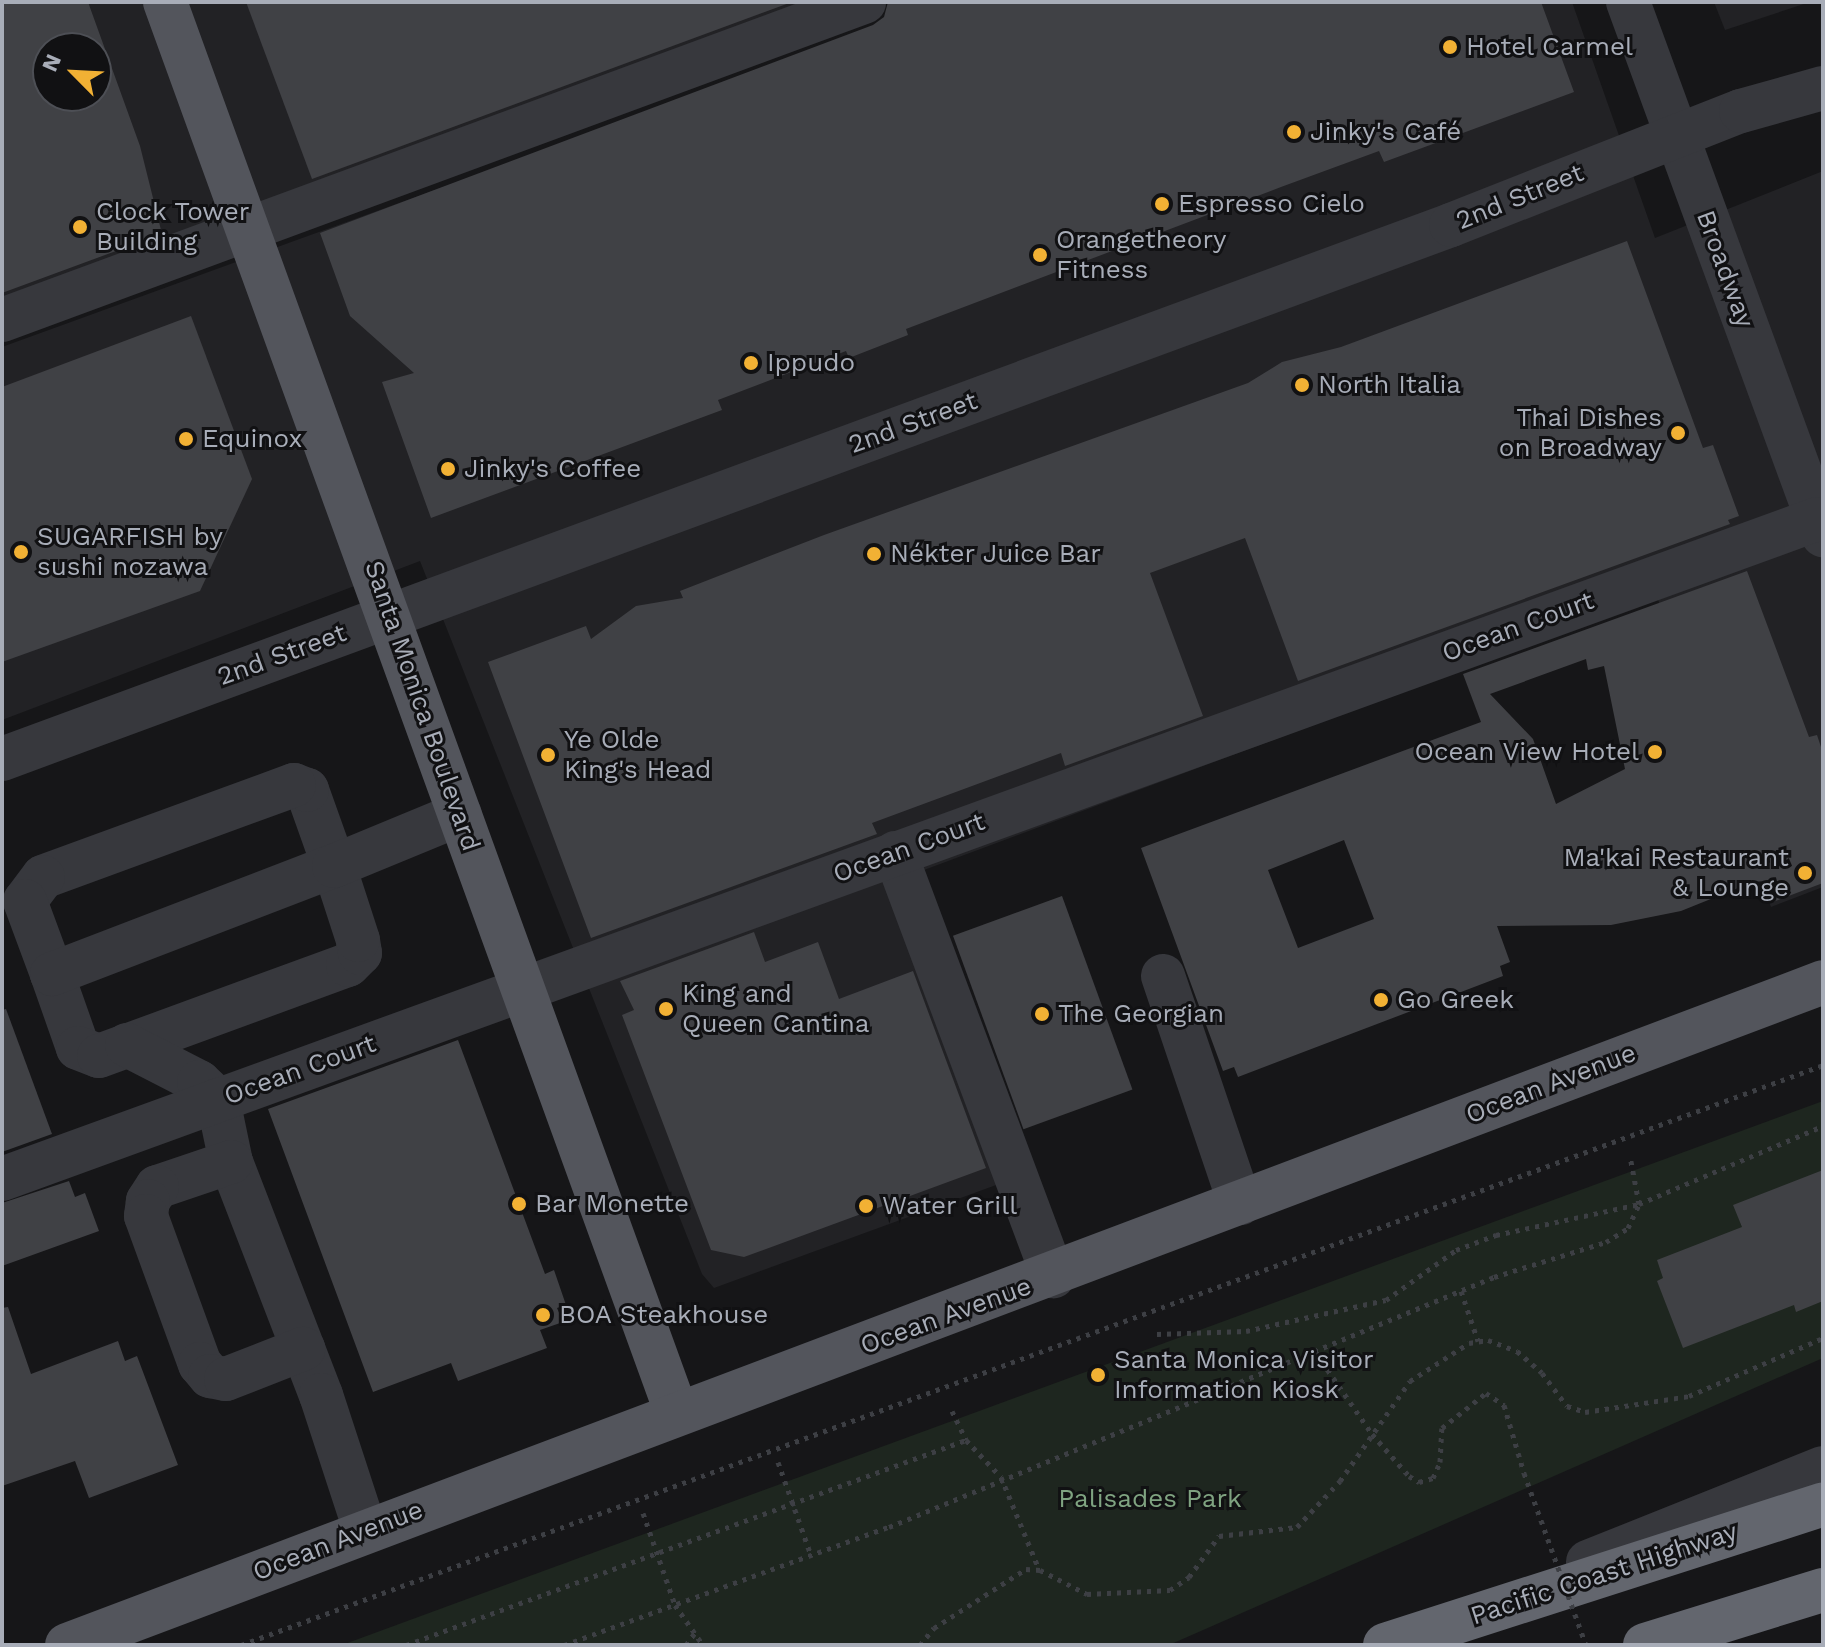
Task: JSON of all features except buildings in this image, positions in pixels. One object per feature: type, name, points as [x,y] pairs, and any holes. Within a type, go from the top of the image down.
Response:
[{"type":"highway","name":"Pacific Coast Highway","points":[[1385,1645],[1823,1504]]},
{"type":"highway","points":[[1645,1645],[1823,1590]]},
{"type":"main road","name":"Santa Monica Boulevard","points":[[165,2],[390,615],[522,990],[676,1411]]},
{"type":"main road","name":"Ocean Avenue","points":[[67,1645],[676,1411],[1053,1276],[1823,982]]},
{"type":"street","points":[[2,320],[864,2]]},
{"type":"street","name":"Broadway","points":[[1628,2],[1820,527]]},
{"type":"street","name":"2nd Street","points":[[2,759],[1451,225],[1676,135],[1823,88]]},
{"type":"street","name":"Ocean Court","points":[[2,1179],[895,853],[1820,527]]},
{"type":"street","points":[[283,786],[307,790],[334,866],[360,953],[348,965],[99,1056],[78,1048],[25,901],[43,877],[283,786]]},
{"type":"street","points":[[52,974],[334,866],[460,814]]},
{"type":"street","points":[[895,853],[1053,1276]]},
{"type":"street","points":[[1163,976],[1240,1203]]},
{"type":"street","points":[[127,1045],[199,1082],[218,1100],[231,1162],[303,1349],[365,1530]]},
{"type":"street","points":[[231,1162],[157,1187],[148,1201],[146,1216],[200,1364],[210,1376],[226,1379],[303,1349]]},
{"type":"street","points":[[1436,1628],[1823,1468]]},
{"type":"path","points":[[241,1645],[1823,1065]]},
{"type":"path","points":[[1157,1334],[1246,1331],[1386,1300],[1456,1250],[1496,1235],[1639,1204],[1823,1126]]},
{"type":"path","points":[[564,1645],[811,1555],[1316,1353],[1461,1291],[1606,1242],[1628,1228],[1639,1204],[1630,1156]]},
{"type":"path","points":[[1461,1291],[1478,1341]]},
{"type":"path","points":[[920,1645],[934,1628],[1017,1573],[1040,1570],[1087,1594],[1177,1588],[1219,1536],[1290,1530],[1306,1521],[1410,1381],[1478,1341],[1517,1351],[1542,1373],[1567,1406],[1585,1412],[1689,1396],[1823,1338]]},
{"type":"path","points":[[1316,1353],[1372,1434],[1409,1476],[1429,1482],[1439,1469],[1439,1434],[1446,1422],[1479,1396],[1491,1395],[1504,1405],[1524,1473],[1586,1645]]},
{"type":"path","points":[[952,1411],[966,1440],[1001,1477],[1040,1570]]},
{"type":"path","points":[[406,1645],[966,1440]]},
{"type":"path","points":[[778,1462],[811,1555]]},
{"type":"path","points":[[643,1513],[675,1605],[696,1630],[703,1645]]},
{"type":"path","points":[[686,1645],[696,1630]]},
{"type":"shaded area","points":[[2,2],[891,2],[2,323]]},
{"type":"shaded area","points":[[953,2],[1572,2],[1655,238],[1823,171],[1823,887],[1771,907],[1657,597],[924,870],[1029,1173],[714,1288],[702,1274],[420,561],[2,720],[2,347]]},
{"type":"shaded area","points":[[1714,2],[1810,2],[1725,30]]},
{"type":"green space","name":"Palisades Park","points":[[1823,1101],[1823,1358],[1169,1645],[342,1645]]},
{"type":"place","name":"Hotel Carmel","points":[[1450,47]]},
{"type":"place","name":"Jinky's Café","points":[[1294,132]]},
{"type":"place","name":"Espresso Cielo","points":[[1162,204]]},
{"type":"place","name":"Clock Tower Building","points":[[80,227]]},
{"type":"place","name":"Orangetheory Fitness","points":[[1040,255]]},
{"type":"place","name":"Ippudo","points":[[751,363]]},
{"type":"place","name":"North Italia","points":[[1302,385]]},
{"type":"place","name":"Thai Dishes on Broadway","points":[[1678,433]]},
{"type":"place","name":"Equinox","points":[[186,439]]},
{"type":"place","name":"Jinky's Coffee","points":[[448,469]]},
{"type":"place","name":"SUGARFISH by sushi nozawa","points":[[21,552]]},
{"type":"place","name":"Nékter Juice Bar","points":[[874,554]]},
{"type":"place","name":"Ocean View Hotel","points":[[1655,752]]},
{"type":"place","name":"Ye Olde King's Head","points":[[548,755]]},
{"type":"place","name":"Ma'kai Restaurant & Lounge","points":[[1805,873]]},
{"type":"place","name":"Go Greek","points":[[1381,1000]]},
{"type":"place","name":"King and Queen Cantina","points":[[666,1009]]},
{"type":"place","name":"The Georgian","points":[[1042,1014]]},
{"type":"place","name":"Bar Monette","points":[[519,1204]]},
{"type":"place","name":"Water Grill","points":[[866,1206]]},
{"type":"place","name":"BOA Steakhouse","points":[[543,1315]]},
{"type":"place","name":"Santa Monica Visitor Information Kiosk","points":[[1098,1375]]}]
